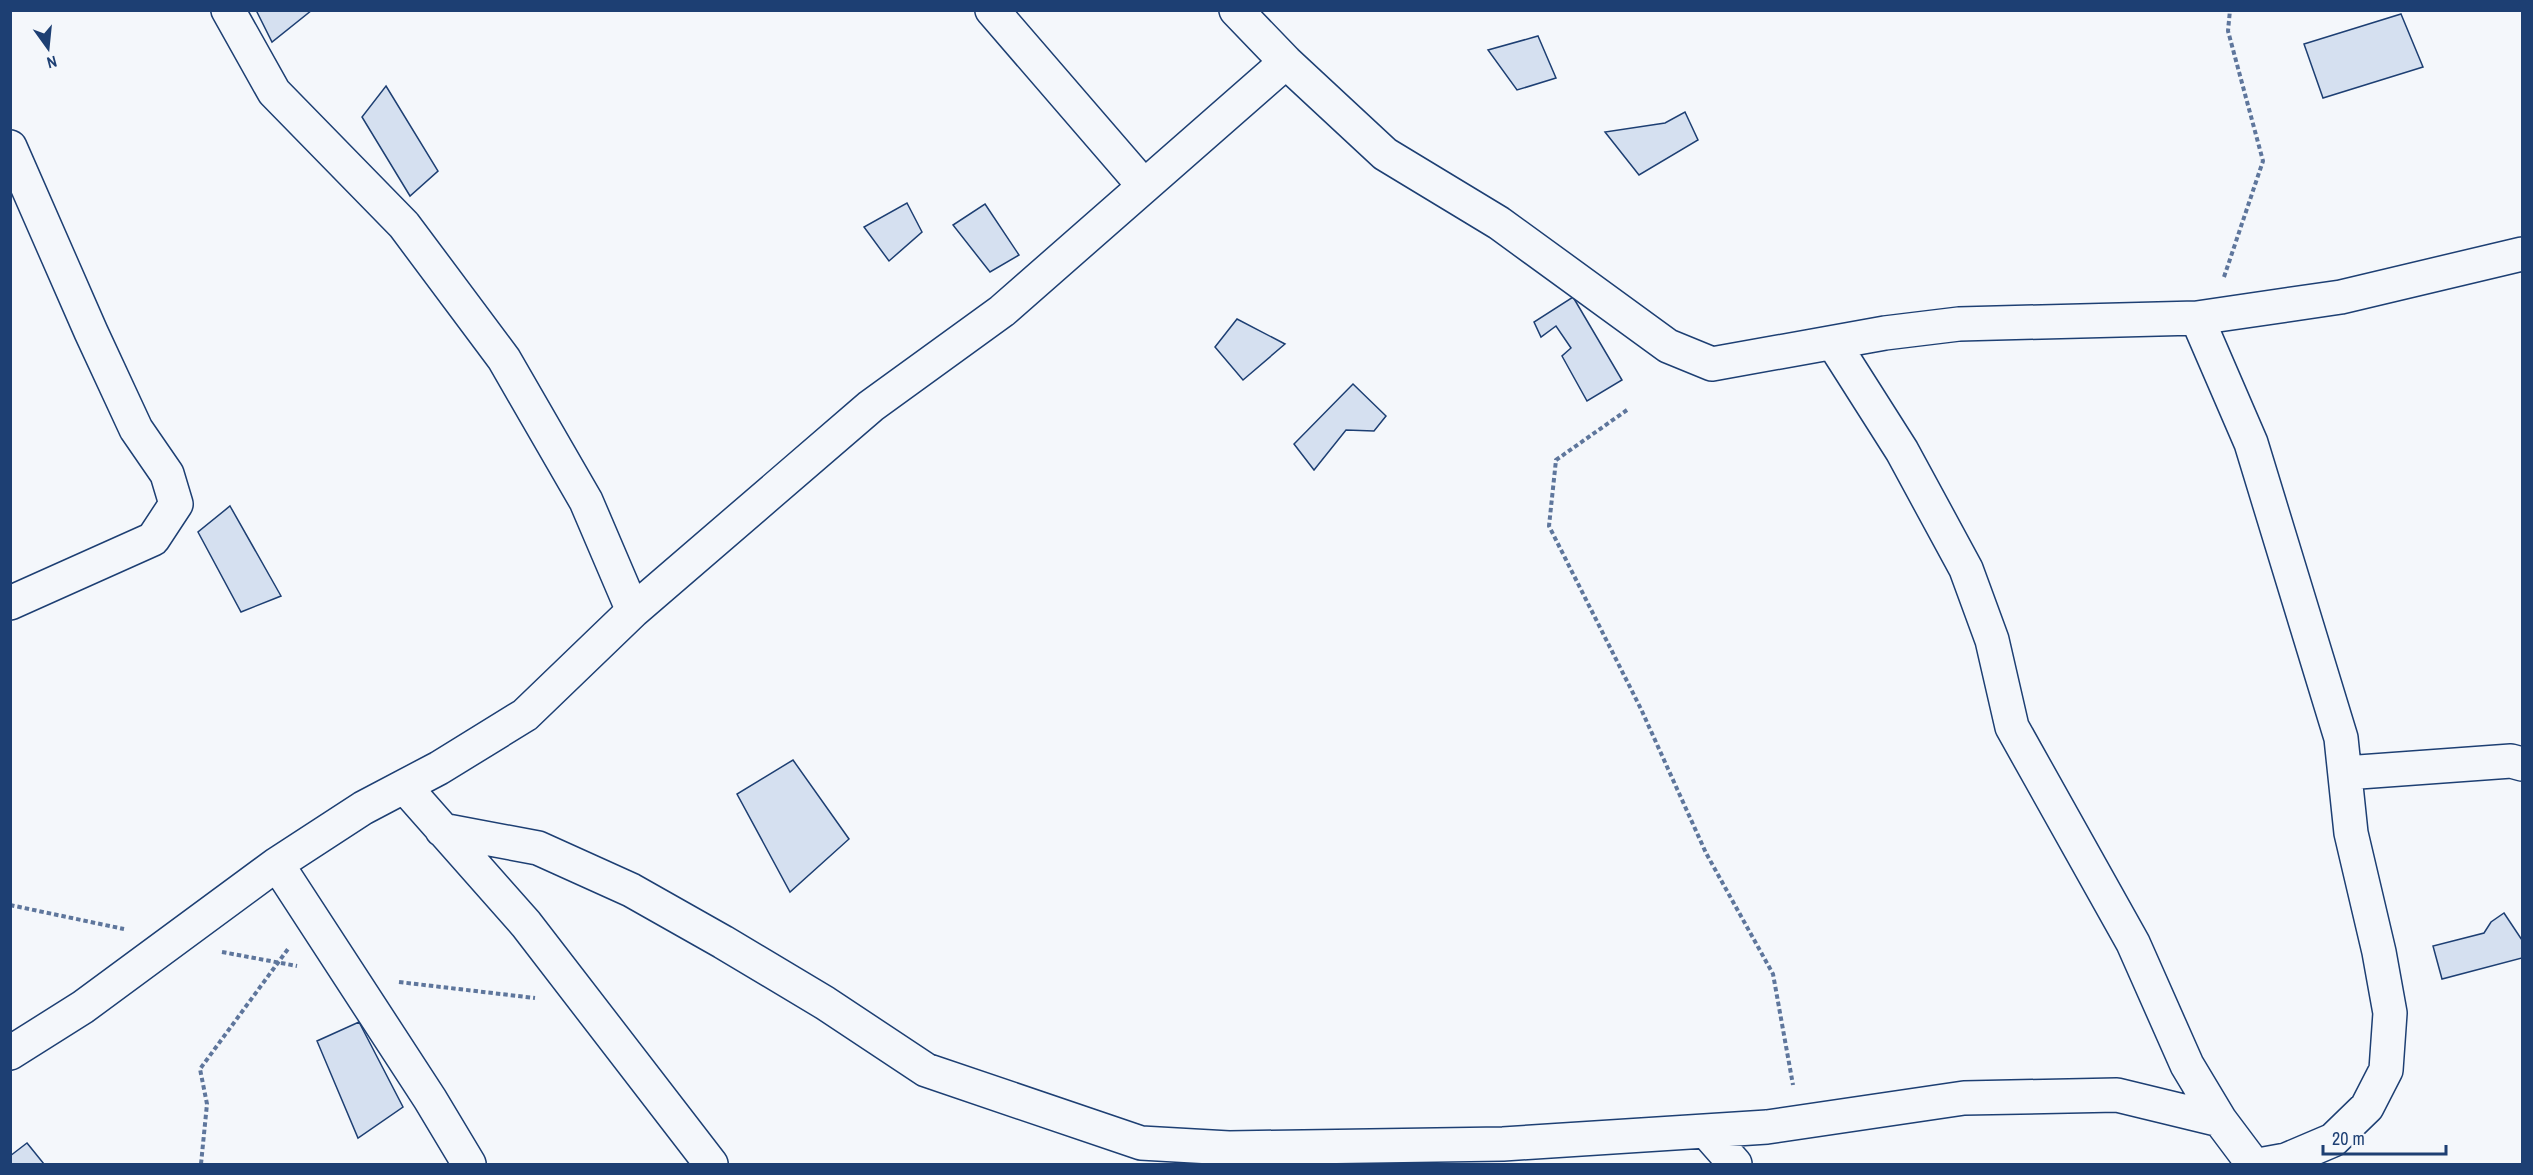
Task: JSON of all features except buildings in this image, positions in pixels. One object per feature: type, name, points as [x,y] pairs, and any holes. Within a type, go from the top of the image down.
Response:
[{"type":"street","points":[[228,10],[274,92],[404,225],[504,359],[586,501],[633,611]]},
{"type":"street","points":[[992,10],[1144,186]]},
{"type":"street","points":[[1236,10],[1286,62],[1385,154],[1499,223],[1668,346],[1712,364],[1834,344],[1885,333],[1959,324],[2197,318],[2341,297],[2523,254]]},
{"type":"street","points":[[10,1053],[83,1007],[277,864],[363,808],[405,787],[525,715],[633,611],[871,406],[1002,311],[1286,62]]},
{"type":"street","points":[[10,147],[136,429],[167,474],[176,504],[153,539],[10,603]]},
{"type":"street","points":[[2197,318],[2251,443],[2341,738],[2351,833],[2379,952],[2390,1013],[2386,1070],[2367,1107],[2333,1140],[2286,1160],[2264,1164]]},
{"type":"street","points":[[1834,344],[1902,452],[1966,569],[1992,640],[2012,727],[2133,944],[2187,1065],[2220,1119],[2253,1164]]},
{"type":"street","points":[[2345,773],[2511,762],[2523,764]]},
{"type":"street","points":[[405,787],[526,924],[711,1164]]},
{"type":"street","points":[[442,830],[538,848],[631,890],[723,942],[825,1003],[926,1070],[1141,1143],[1228,1148],[1503,1144],[1767,1127],[1976,1098],[2117,1095],[2220,1119]]},
{"type":"street","points":[[277,864],[430,1099],[469,1164]]},
{"type":"street","points":[[1706,1131],[1735,1164]]},
{"type":"path","points":[[2221,286],[2263,161],[2228,31],[2230,10]]},
{"type":"path","points":[[1627,410],[1556,460],[1549,526],[1641,709],[1706,853],[1773,974],[1793,1088]]},
{"type":"path","points":[[10,905],[129,930]]},
{"type":"path","points":[[201,1164],[207,1104],[200,1069],[290,946]]},
{"type":"path","points":[[214,950],[302,967]]},
{"type":"path","points":[[393,981],[547,999]]}]
